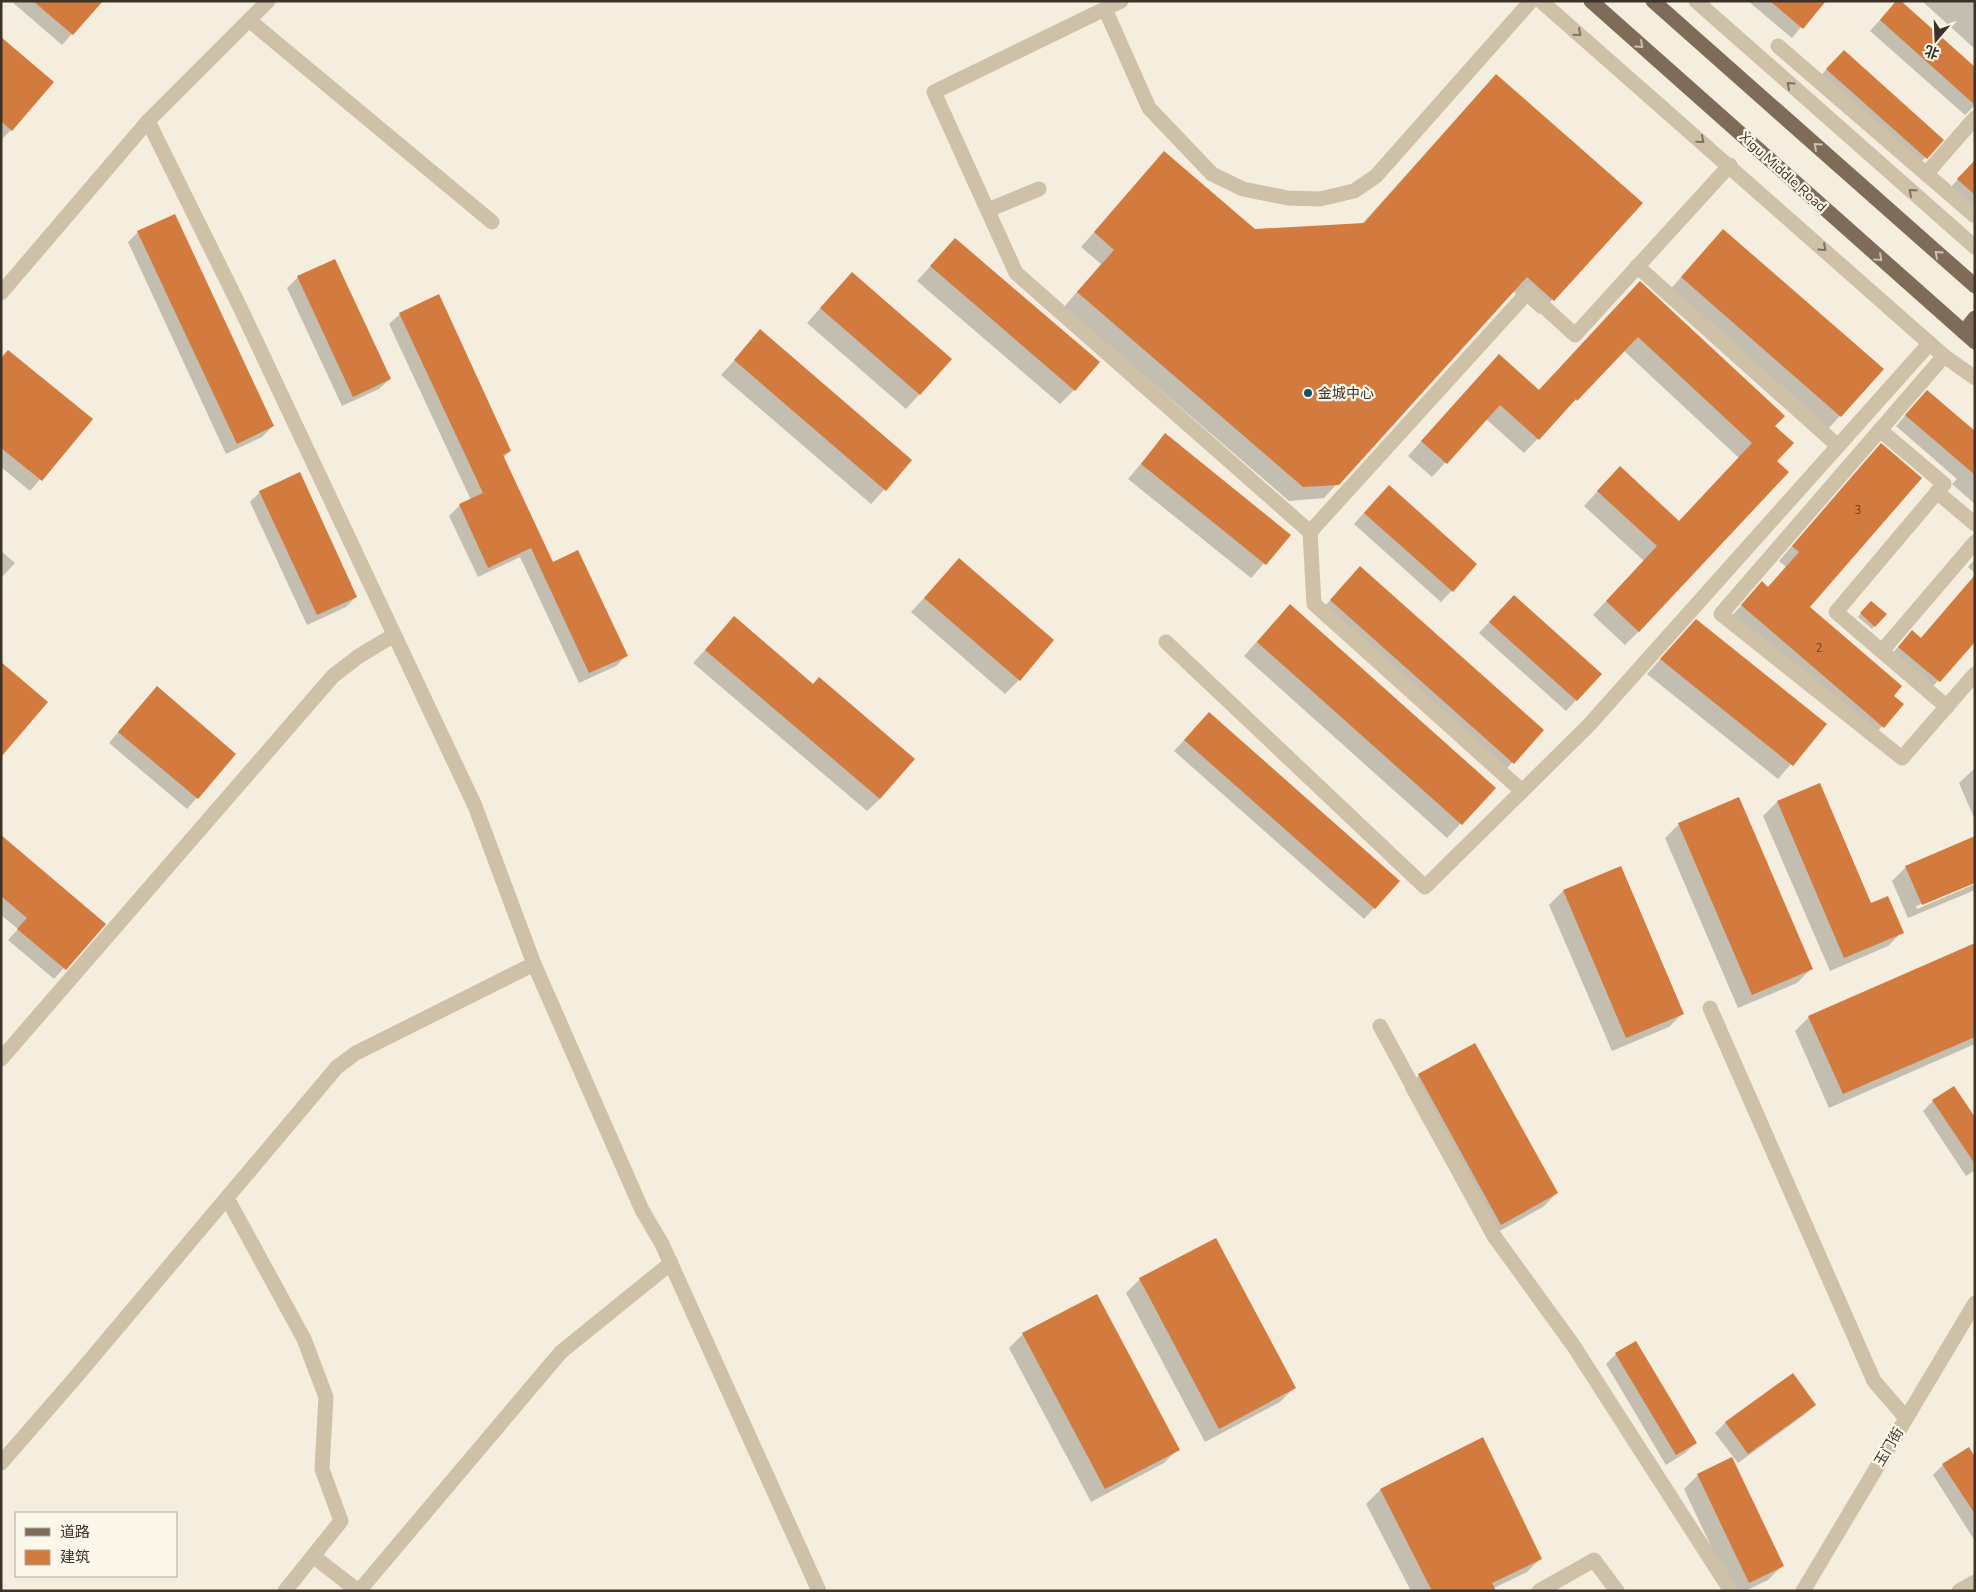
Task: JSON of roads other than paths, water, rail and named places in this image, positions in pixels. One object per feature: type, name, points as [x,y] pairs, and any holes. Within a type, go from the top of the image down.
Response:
[{"type":"main road","name":"Xigu Middle Road","points":[[1590,1],[1969,337]]},
{"type":"main road","points":[[1653,1],[1975,286]]},
{"type":"main road","points":[[1969,337],[1975,318]]},
{"type":"street","points":[[1,294],[148,121],[268,1]]},
{"type":"street","points":[[1121,1],[934,92],[1016,273],[1310,532]]},
{"type":"street","points":[[1105,9],[1149,108],[1212,174],[1242,189],[1288,198],[1320,199],[1354,192],[1376,176],[1531,1]]},
{"type":"street","points":[[1541,1],[1730,165],[1944,356],[1975,378]]},
{"type":"street","points":[[1696,1],[1975,247]]},
{"type":"street","points":[[249,20],[492,222]]},
{"type":"street","points":[[1778,46],[1975,216]]},
{"type":"street","points":[[1926,174],[1975,118]]},
{"type":"street","points":[[148,121],[238,303],[475,806],[534,964],[642,1210],[671,1263],[819,1591]]},
{"type":"street","points":[[1522,790],[1314,604],[1310,532],[1528,292],[1575,335],[1730,165]]},
{"type":"street","points":[[988,210],[1039,189]]},
{"type":"street","points":[[1638,266],[1838,446]]},
{"type":"street","points":[[1166,642],[1425,887],[1589,725],[1930,343]]},
{"type":"street","points":[[1944,356],[1721,614],[1902,758],[1975,674]]},
{"type":"street","points":[[1880,430],[1944,484],[1836,612],[1947,707]]},
{"type":"street","points":[[1937,492],[1975,524]]},
{"type":"street","points":[[1882,651],[1975,542]]},
{"type":"street","points":[[1,1059],[333,676],[359,656],[394,634]]},
{"type":"street","points":[[1,1463],[344,1062],[356,1053],[534,964]]},
{"type":"street","points":[[1710,1008],[1874,1381],[1906,1418]]},
{"type":"street","points":[[1380,1026],[1494,1236],[1573,1345],[1731,1591]]},
{"type":"street","points":[[227,1198],[304,1339],[326,1397],[322,1469],[340,1520],[285,1591]]},
{"type":"street","points":[[313,1556],[359,1591],[560,1352],[671,1263]]},
{"type":"street","name":"玉门街","points":[[1803,1591],[1975,1303]]},
{"type":"street","points":[[1539,1591],[1594,1560],[1616,1591]]},
{"type":"street","points":[[1959,1591],[1975,1582]]},
{"type":"place","name":"金城中心","points":[[1308,393]]}]
